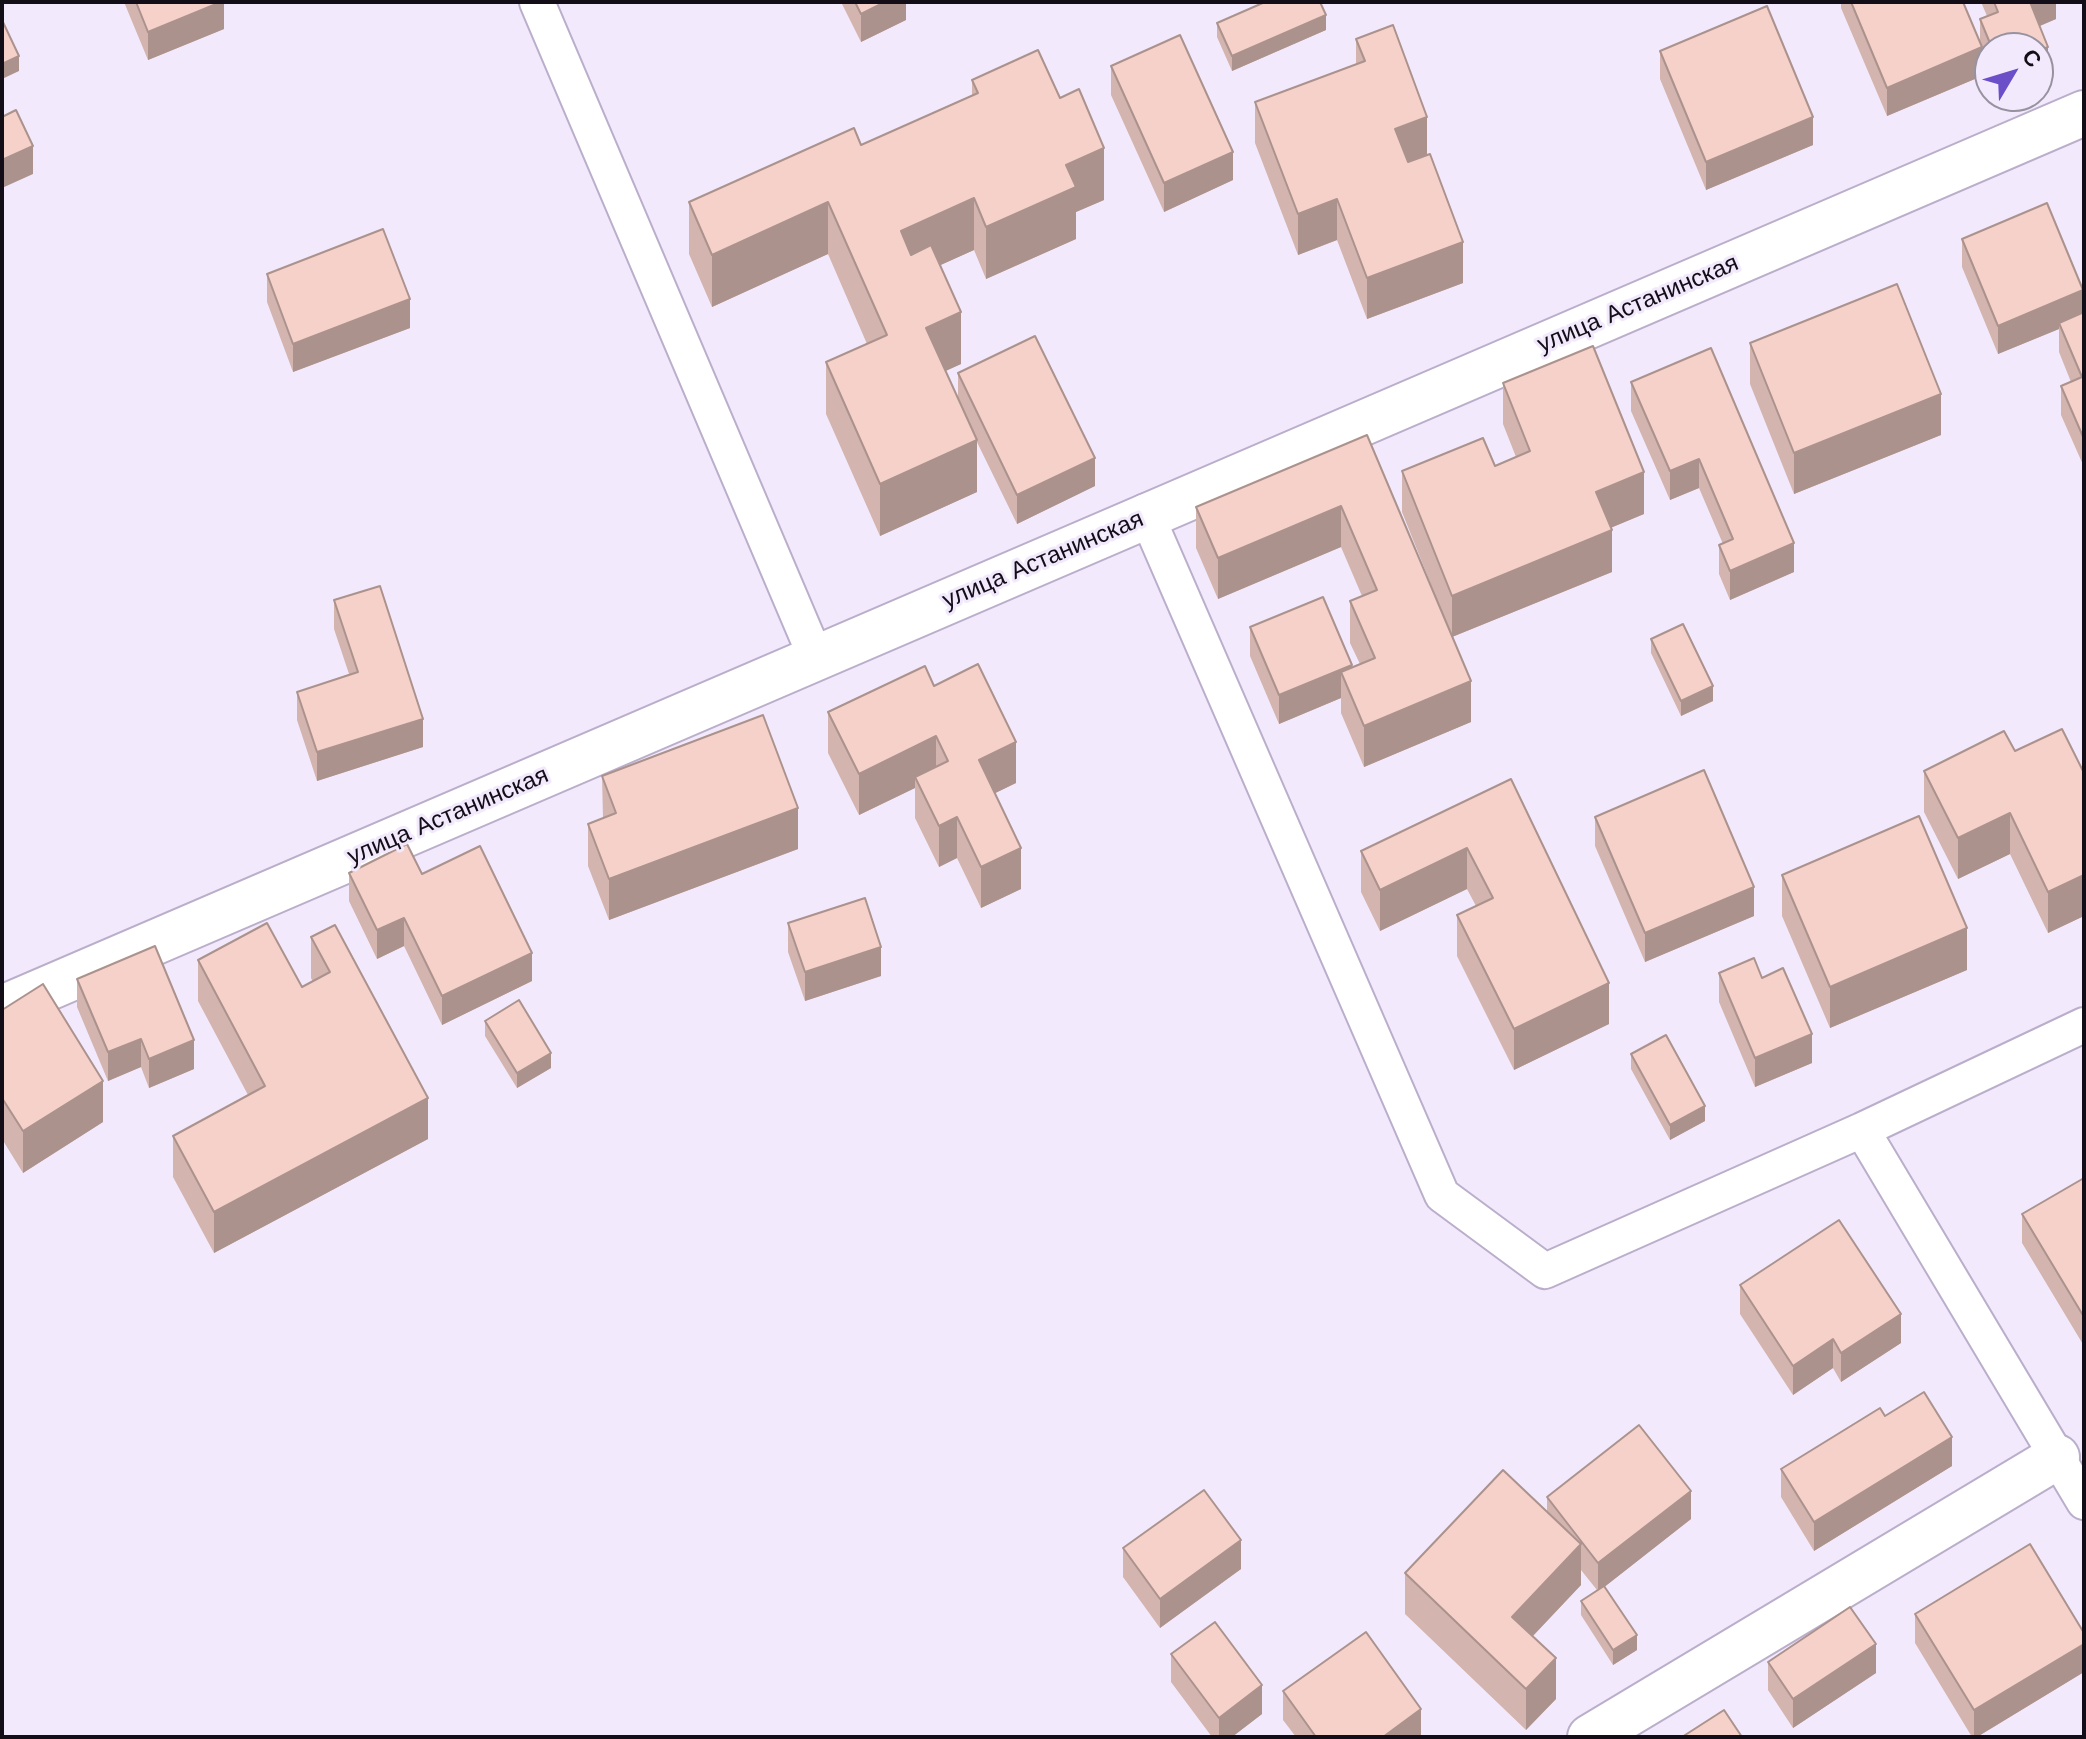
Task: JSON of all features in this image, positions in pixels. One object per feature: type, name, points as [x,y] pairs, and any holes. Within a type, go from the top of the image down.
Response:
[{"type":"street","name":"улица Астанинская","points":[[2,1008],[2084,113]]},
{"type":"street","points":[[1590,1737],[2057,1457]]},
{"type":"lane","points":[[537,2],[816,658]]},
{"type":"lane","points":[[1147,516],[1442,1195],[1545,1271],[1862,1130],[2084,1025]]},
{"type":"lane","points":[[1862,1130],[2084,1502]]},
{"type":"building","points":[[136,2],[221,2],[148,32]]},
{"type":"building","points":[[855,2],[885,2],[861,14]]},
{"type":"building","points":[[1265,2],[1320,2],[1326,15],[1232,56],[1217,23]]},
{"type":"building","points":[[1851,2],[1963,2],[1976,32],[1974,50],[1887,88]]},
{"type":"building","points":[[1994,2],[2030,2],[2042,32],[1985,32],[1980,19],[1998,12]]},
{"type":"building","points":[[1767,6],[1813,117],[1706,162],[1660,51]]},
{"type":"building","points":[[2,20],[19,56],[2,64]]},
{"type":"building","points":[[1393,25],[1427,117],[1395,129],[1408,162],[1430,154],[1463,242],[1367,278],[1337,199],[1298,214],[1255,102],[1365,61],[1356,39]]},
{"type":"building","points":[[1180,35],[1233,152],[1164,183],[1111,66]]},
{"type":"building","points":[[1038,50],[1060,98],[1079,89],[1104,148],[1066,165],[1076,187],[986,227],[974,198],[901,231],[911,255],[931,245],[961,312],[926,328],[977,440],[880,484],[826,362],[887,335],[828,202],[712,255],[689,202],[854,128],[861,145],[978,93],[972,80]]},
{"type":"building","points":[[16,110],[33,146],[2,160],[2,117]]},
{"type":"building","points":[[2047,203],[2083,290],[1998,326],[1962,239]]},
{"type":"building","points":[[383,229],[410,299],[293,344],[267,274]]},
{"type":"building","points":[[1897,284],[1941,394],[1794,453],[1750,343]]},
{"type":"building","points":[[2084,312],[2084,439],[2061,386],[2082,377],[2059,323]]},
{"type":"building","points":[[1035,336],[1095,458],[1017,495],[958,373]]},
{"type":"building","points":[[1593,346],[1644,472],[1596,492],[1612,530],[1452,596],[1402,471],[1483,438],[1495,466],[1530,451],[1503,383]]},
{"type":"building","points":[[1711,348],[1794,543],[1730,571],[1719,545],[1733,539],[1699,459],[1670,471],[1631,382]]},
{"type":"building","points":[[1367,435],[1471,681],[1364,726],[1341,672],[1375,658],[1350,601],[1377,590],[1341,506],[1218,558],[1196,507]]},
{"type":"building","points":[[380,586],[423,719],[317,752],[297,692],[358,672],[334,600]]},
{"type":"building","points":[[1323,597],[1352,665],[1279,695],[1250,627]]},
{"type":"building","points":[[1683,624],[1713,686],[1681,701],[1651,639]]},
{"type":"building","points":[[978,664],[1016,742],[979,760],[1021,848],[981,867],[957,817],[939,826],[915,777],[948,761],[936,736],[859,774],[828,712],[925,666],[934,686]]},
{"type":"building","points":[[763,715],[798,808],[609,879],[588,824],[616,813],[602,776]]},
{"type":"building","points":[[2062,729],[2084,773],[2084,875],[2048,892],[2010,813],[1958,838],[1924,771],[2004,731],[2015,751]]},
{"type":"building","points":[[1704,770],[1754,887],[1645,933],[1595,817]]},
{"type":"building","points":[[1511,779],[1609,983],[1514,1029],[1457,915],[1493,898],[1467,848],[1380,890],[1361,851]]},
{"type":"building","points":[[1919,816],[1967,928],[1830,987],[1782,875]]},
{"type":"building","points":[[407,844],[422,874],[480,846],[532,953],[442,996],[404,918],[377,930],[349,873]]},
{"type":"building","points":[[865,898],[881,947],[805,972],[788,923]]},
{"type":"building","points":[[267,923],[302,987],[330,972],[311,937],[335,925],[428,1098],[214,1212],[173,1136],[265,1086],[198,960]]},
{"type":"building","points":[[155,946],[194,1040],[149,1059],[141,1039],[108,1052],[77,979]]},
{"type":"building","points":[[1754,958],[1762,978],[1783,968],[1812,1034],[1755,1058],[1719,973]]},
{"type":"building","points":[[43,984],[103,1081],[23,1131],[2,1098],[2,1010]]},
{"type":"building","points":[[519,1000],[551,1053],[517,1073],[485,1021]]},
{"type":"building","points":[[1666,1035],[1705,1106],[1670,1125],[1631,1054]]},
{"type":"building","points":[[2084,1178],[2084,1317],[2022,1214]]},
{"type":"building","points":[[1839,1220],[1901,1314],[1841,1353],[1833,1339],[1793,1366],[1740,1285]]},
{"type":"building","points":[[1924,1392],[1952,1437],[1814,1522],[1781,1469],[1880,1408],[1885,1416]]},
{"type":"building","points":[[1639,1425],[1691,1491],[1598,1563],[1547,1497]]},
{"type":"building","points":[[1503,1470],[1581,1544],[1512,1617],[1556,1658],[1526,1689],[1405,1573]]},
{"type":"building","points":[[1204,1490],[1241,1540],[1160,1599],[1123,1548]]},
{"type":"building","points":[[2030,1544],[2084,1633],[2084,1644],[1974,1710],[1915,1614]]},
{"type":"building","points":[[1604,1586],[1637,1635],[1613,1650],[1581,1601]]},
{"type":"building","points":[[1850,1607],[1876,1644],[1793,1699],[1768,1662]]},
{"type":"building","points":[[1215,1622],[1262,1685],[1219,1718],[1171,1654]]},
{"type":"building","points":[[1366,1632],[1421,1709],[1383,1737],[1316,1737],[1283,1691]]},
{"type":"building","points":[[1724,1710],[1742,1737],[1682,1737]]}]
